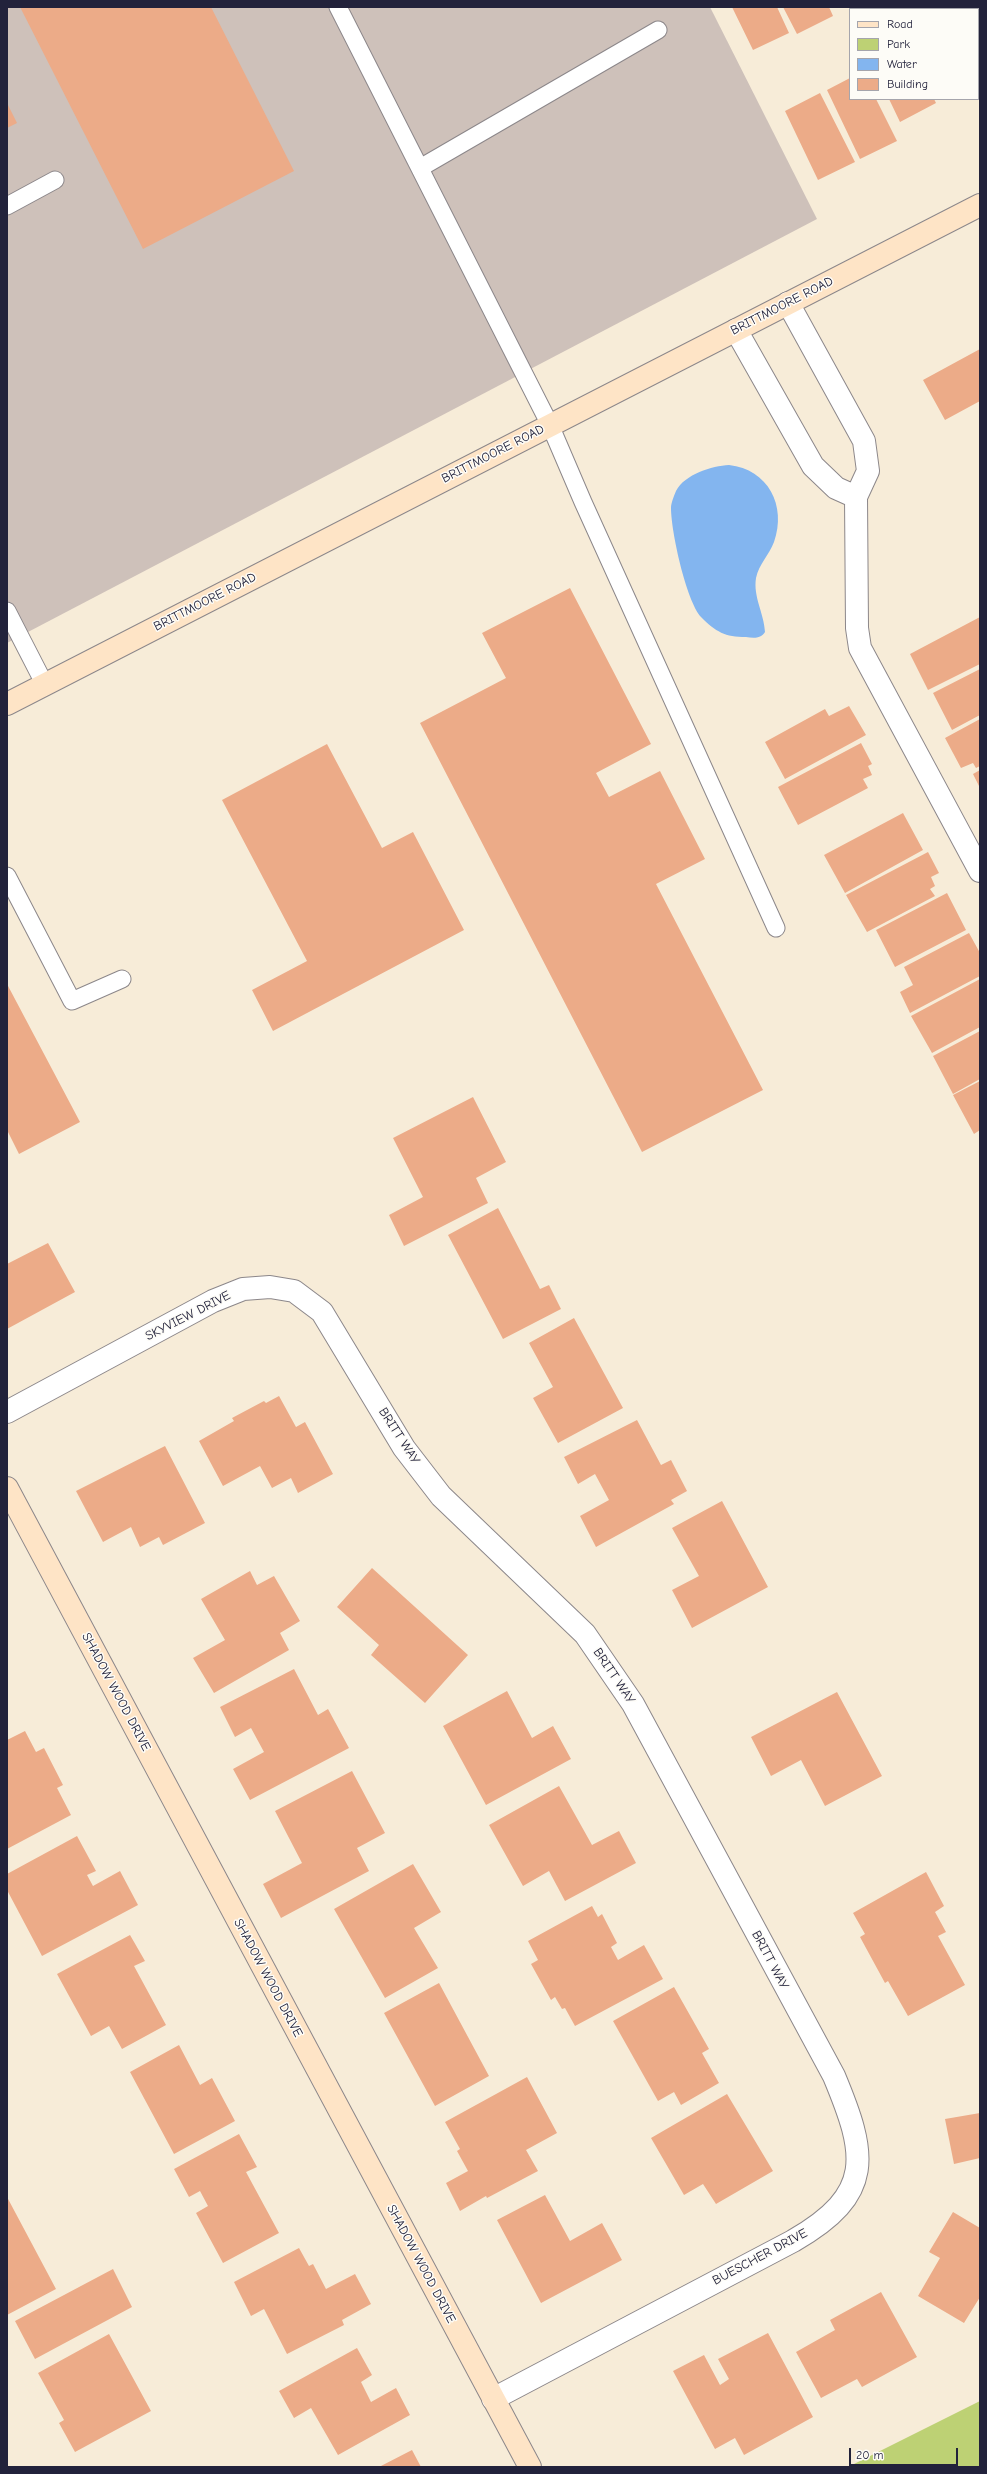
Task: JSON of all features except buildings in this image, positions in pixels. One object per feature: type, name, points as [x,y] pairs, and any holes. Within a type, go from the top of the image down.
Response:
[{"type":"main road","name":"BRITTMOORE ROAD","points":[[7,704],[980,205]]},
{"type":"main road","name":"SHADOW WOOD DRIVE","points":[[7,1488],[530,2467]]},
{"type":"street","points":[[788,303],[864,441],[868,471],[856,497],[857,628],[860,648],[980,871]]},
{"type":"street","points":[[736,330],[813,466],[836,488],[856,497]]},
{"type":"street","name":"SKYVIEW DRIVE","points":[[7,1412],[213,1301],[243,1289],[270,1287],[294,1291],[322,1312],[365,1382]]},
{"type":"street","name":"BRITT WAY","points":[[365,1382],[404,1448],[441,1496],[585,1634],[633,1704],[801,2016]]},
{"type":"street","name":"BUESCHER DRIVE","points":[[493,2399],[792,2241],[834,2213],[848,2195],[857,2174],[859,2149],[850,2114],[834,2076],[801,2016]]},
{"type":"lane","points":[[338,7],[550,425],[589,516],[776,928]]},
{"type":"lane","points":[[420,168],[658,30]]},
{"type":"lane","points":[[7,206],[55,180]]},
{"type":"lane","points":[[7,611],[45,685]]},
{"type":"lane","points":[[7,876],[72,1001],[122,979]]},
{"type":"shaded area","points":[[7,7],[710,7],[817,219],[7,643]]},
{"type":"green space","points":[[980,2401],[980,2467],[848,2467]]},
{"type":"water","points":[[729,465],[743,468],[764,482],[776,503],[778,515],[774,542],[759,568],[756,578],[755,585],[757,598],[763,618],[765,632],[757,638],[726,635],[716,630],[701,617],[695,608],[685,581],[680,565],[674,532],[671,506],[676,491],[680,485],[692,476],[707,469]]}]
